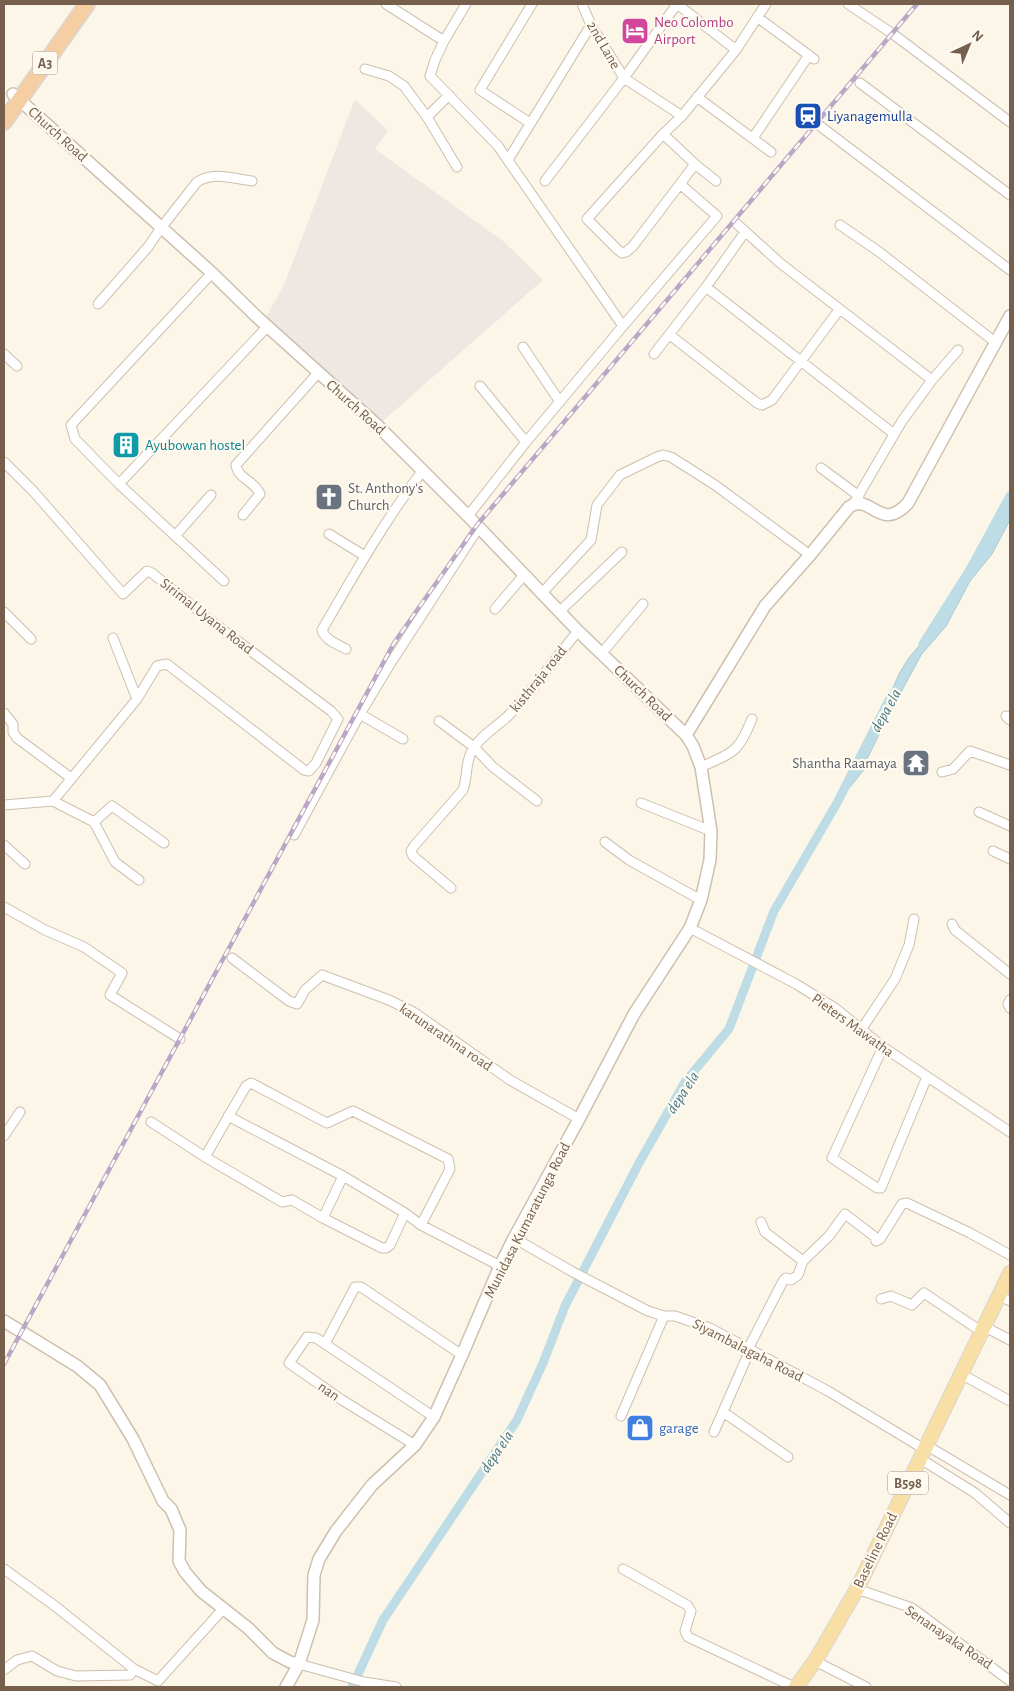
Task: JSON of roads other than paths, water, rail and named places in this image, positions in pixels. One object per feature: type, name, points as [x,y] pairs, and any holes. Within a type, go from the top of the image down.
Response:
[{"type":"highway","name":"A3","points":[[4,122],[16,97],[74,4]]},
{"type":"highway","name":"A3","points":[[4,108],[16,97],[87,4]]},
{"type":"main road","name":"Baseline Road","points":[[795,1687],[815,1662],[857,1589],[983,1330],[1005,1298],[1010,1273]]},
{"type":"street","points":[[386,4],[444,41]]},
{"type":"street","points":[[466,4],[444,41],[430,76],[498,146],[623,326]]},
{"type":"street","points":[[530,123],[480,90],[532,4]]},
{"type":"street","name":"2nd Lane","points":[[582,4],[591,25],[624,78],[682,116]]},
{"type":"street","points":[[545,182],[624,78],[677,4],[736,50]]},
{"type":"street","points":[[695,164],[633,246],[626,252],[622,253],[617,249],[587,219],[663,134],[682,116],[736,50],[766,4]]},
{"type":"street","points":[[848,4],[893,34],[1010,122]]},
{"type":"street","points":[[753,138],[812,57],[757,17]]},
{"type":"street","points":[[508,160],[591,25]]},
{"type":"street","points":[[365,69],[389,76],[404,86],[427,117],[457,167]]},
{"type":"street","points":[[860,83],[1010,196]]},
{"type":"street","points":[[427,117],[449,95]]},
{"type":"street","name":"Church Road","points":[[16,97],[212,273],[267,327],[377,425],[479,527],[578,632],[686,735]]},
{"type":"street","points":[[697,97],[771,152]]},
{"type":"street","points":[[820,126],[1010,270]]},
{"type":"street","points":[[663,134],[716,181]]},
{"type":"street","points":[[98,304],[148,247],[197,182],[205,177],[214,175],[252,182]]},
{"type":"street","points":[[468,516],[526,442],[717,216],[680,184]]},
{"type":"street","points":[[737,224],[780,263],[932,380]]},
{"type":"street","points":[[840,225],[878,251],[995,342]]},
{"type":"street","points":[[654,354],[706,287],[745,232]]},
{"type":"street","points":[[212,273],[71,425],[75,439],[119,484],[224,581]]},
{"type":"street","points":[[706,287],[894,434]]},
{"type":"street","points":[[670,335],[762,406],[772,400],[839,310]]},
{"type":"street","points":[[821,468],[856,500],[863,504],[891,515],[902,510],[1010,316]]},
{"type":"street","points":[[119,484],[267,327]]},
{"type":"street","points":[[523,347],[560,402]]},
{"type":"street","points":[[686,735],[765,606],[856,500],[894,434],[932,380],[958,350]]},
{"type":"street","points":[[4,354],[17,366]]},
{"type":"street","points":[[243,515],[260,494],[258,489],[237,471],[236,465],[318,372]]},
{"type":"street","points":[[480,386],[526,442]]},
{"type":"street","points":[[542,594],[591,540],[597,505],[620,475],[663,455],[671,457],[715,485],[810,555]]},
{"type":"street","name":"Sirimal Uyana Road","points":[[4,462],[34,492],[122,594],[147,571],[152,573],[211,621],[338,718],[316,763],[309,771],[304,770],[167,664],[157,666],[137,699]]},
{"type":"street","points":[[346,649],[327,638],[322,630],[404,495],[423,470]]},
{"type":"street","points":[[175,536],[211,495]]},
{"type":"street","points":[[294,836],[360,714],[479,527]]},
{"type":"street","points":[[329,534],[366,556]]},
{"type":"street","points":[[559,612],[622,552]]},
{"type":"street","points":[[495,609],[524,575]]},
{"type":"street","points":[[602,653],[643,604]]},
{"type":"street","points":[[4,612],[31,639]]},
{"type":"street","name":"kisthraja road","points":[[474,747],[522,701],[578,632]]},
{"type":"street","points":[[53,801],[137,699],[113,638]]},
{"type":"street","points":[[4,713],[13,724],[13,732],[17,738],[71,778]]},
{"type":"street","points":[[360,714],[403,739]]},
{"type":"street","points":[[702,767],[733,752],[744,738],[752,719]]},
{"type":"street","points":[[438,721],[474,747],[493,767],[537,801]]},
{"type":"street","name":"Munidasa Kumaratunga Road","points":[[286,1687],[299,1664],[313,1620],[314,1576],[319,1559],[336,1532],[372,1485],[415,1445],[434,1417],[514,1238],[634,1014],[690,928],[701,900],[710,860],[711,831],[702,767],[686,735]]},
{"type":"street","points":[[451,888],[413,856],[411,852],[419,840],[463,790],[467,766],[474,747]]},
{"type":"street","points":[[942,772],[953,769],[970,751],[1010,765]]},
{"type":"street","points":[[4,805],[53,801],[94,822],[115,862],[139,880]]},
{"type":"street","points":[[640,803],[711,831]]},
{"type":"street","points":[[94,822],[112,806],[164,843]]},
{"type":"street","points":[[979,812],[1010,826]]},
{"type":"street","points":[[605,842],[630,860],[701,900]]},
{"type":"street","points":[[4,845],[25,864]]},
{"type":"street","points":[[993,851],[1010,859]]},
{"type":"street","points":[[4,907],[45,930],[84,947],[122,972],[110,995],[180,1039]]},
{"type":"street","points":[[861,1030],[895,979],[909,944],[914,918]]},
{"type":"street","points":[[952,924],[955,930],[1010,974]]},
{"type":"street","name":"Pieters Mawatha","points":[[690,928],[796,984],[835,1008],[883,1046],[1010,1132]]},
{"type":"street","name":"karunarathna road","points":[[232,958],[289,1002],[297,1004],[305,990],[322,975],[389,1000],[415,1013],[510,1080],[579,1119]]},
{"type":"street","points":[[1010,1000],[1008,1004],[1010,1008]]},
{"type":"street","points":[[883,1046],[832,1158],[877,1188],[881,1188],[927,1077]]},
{"type":"street","points":[[205,1157],[246,1086],[251,1083],[327,1123],[352,1111],[448,1159],[450,1169],[421,1225]]},
{"type":"street","points":[[4,1136],[20,1112]]},
{"type":"street","points":[[228,1116],[343,1176],[405,1213],[421,1225],[500,1266]]},
{"type":"street","points":[[151,1122],[205,1157],[282,1202],[292,1200],[382,1248],[390,1245],[405,1213]]},
{"type":"street","points":[[323,1218],[343,1176]]},
{"type":"street","points":[[714,1432],[749,1349],[783,1281],[786,1278],[791,1280],[798,1275],[803,1260],[829,1236],[845,1214],[874,1236],[876,1241],[880,1239],[902,1204],[907,1203],[970,1233],[1010,1255]]},
{"type":"street","points":[[761,1222],[765,1232],[803,1260]]},
{"type":"street","name":"Siyambalagaha Road","points":[[514,1238],[571,1271],[648,1310],[664,1316],[675,1316],[710,1328],[828,1391],[923,1451]]},
{"type":"street","points":[[434,1417],[325,1344],[355,1287],[361,1287],[462,1355]]},
{"type":"street","points":[[881,1299],[890,1296],[912,1305],[924,1293],[983,1330],[1010,1340]]},
{"type":"street","points":[[621,1416],[664,1316]]},
{"type":"street","points":[[4,1321],[76,1366],[100,1385],[132,1439],[163,1501],[171,1509],[180,1530],[179,1561],[185,1572],[201,1591],[248,1628],[273,1653],[290,1662],[364,1682],[396,1687]]},
{"type":"street","name":"nan","points":[[325,1344],[316,1338],[307,1337],[289,1363],[342,1400],[415,1445]]},
{"type":"street","points":[[962,1374],[1010,1401]]},
{"type":"street","points":[[723,1412],[788,1457]]},
{"type":"street","points":[[923,1451],[1010,1496]]},
{"type":"street","points":[[923,1451],[976,1493],[1010,1524]]},
{"type":"street","points":[[4,1569],[55,1606],[134,1669],[158,1681],[223,1609]]},
{"type":"street","points":[[623,1569],[687,1605],[691,1611],[685,1631],[688,1637],[795,1687]]},
{"type":"street","name":"Senanayaka Road","points":[[857,1589],[912,1608],[1010,1681]]},
{"type":"street","points":[[4,1670],[17,1660],[32,1656],[57,1671],[76,1676],[130,1674],[134,1669]]},
{"type":"street","points":[[815,1662],[866,1687]]},
{"type":"water","points":[[1010,496],[1010,520],[992,554],[970,581],[946,626],[921,655],[887,718],[863,771],[837,803],[858,767],[899,674],[908,659],[940,621]]},
{"type":"waterway","name":"depa ela","points":[[923,644],[971,568],[1010,496]]},
{"type":"waterway","name":"depa ela","points":[[352,1687],[383,1620],[517,1420],[543,1363],[565,1306],[639,1163],[685,1082],[729,1029],[774,911],[837,803],[890,698]]},
{"type":"railway","points":[[4,1364],[394,643],[477,525],[917,4]]},
{"type":"place","name":"Neo Colombo Airport","points":[[635,31]]},
{"type":"place","name":"Liyanagemulla","points":[[808,116]]},
{"type":"place","name":"Ayubowan hostel","points":[[126,445]]},
{"type":"place","name":"St. Anthony's Church","points":[[329,497]]},
{"type":"place","name":"Shantha Raamaya","points":[[916,763]]},
{"type":"place","name":"garage","points":[[640,1428]]}]
